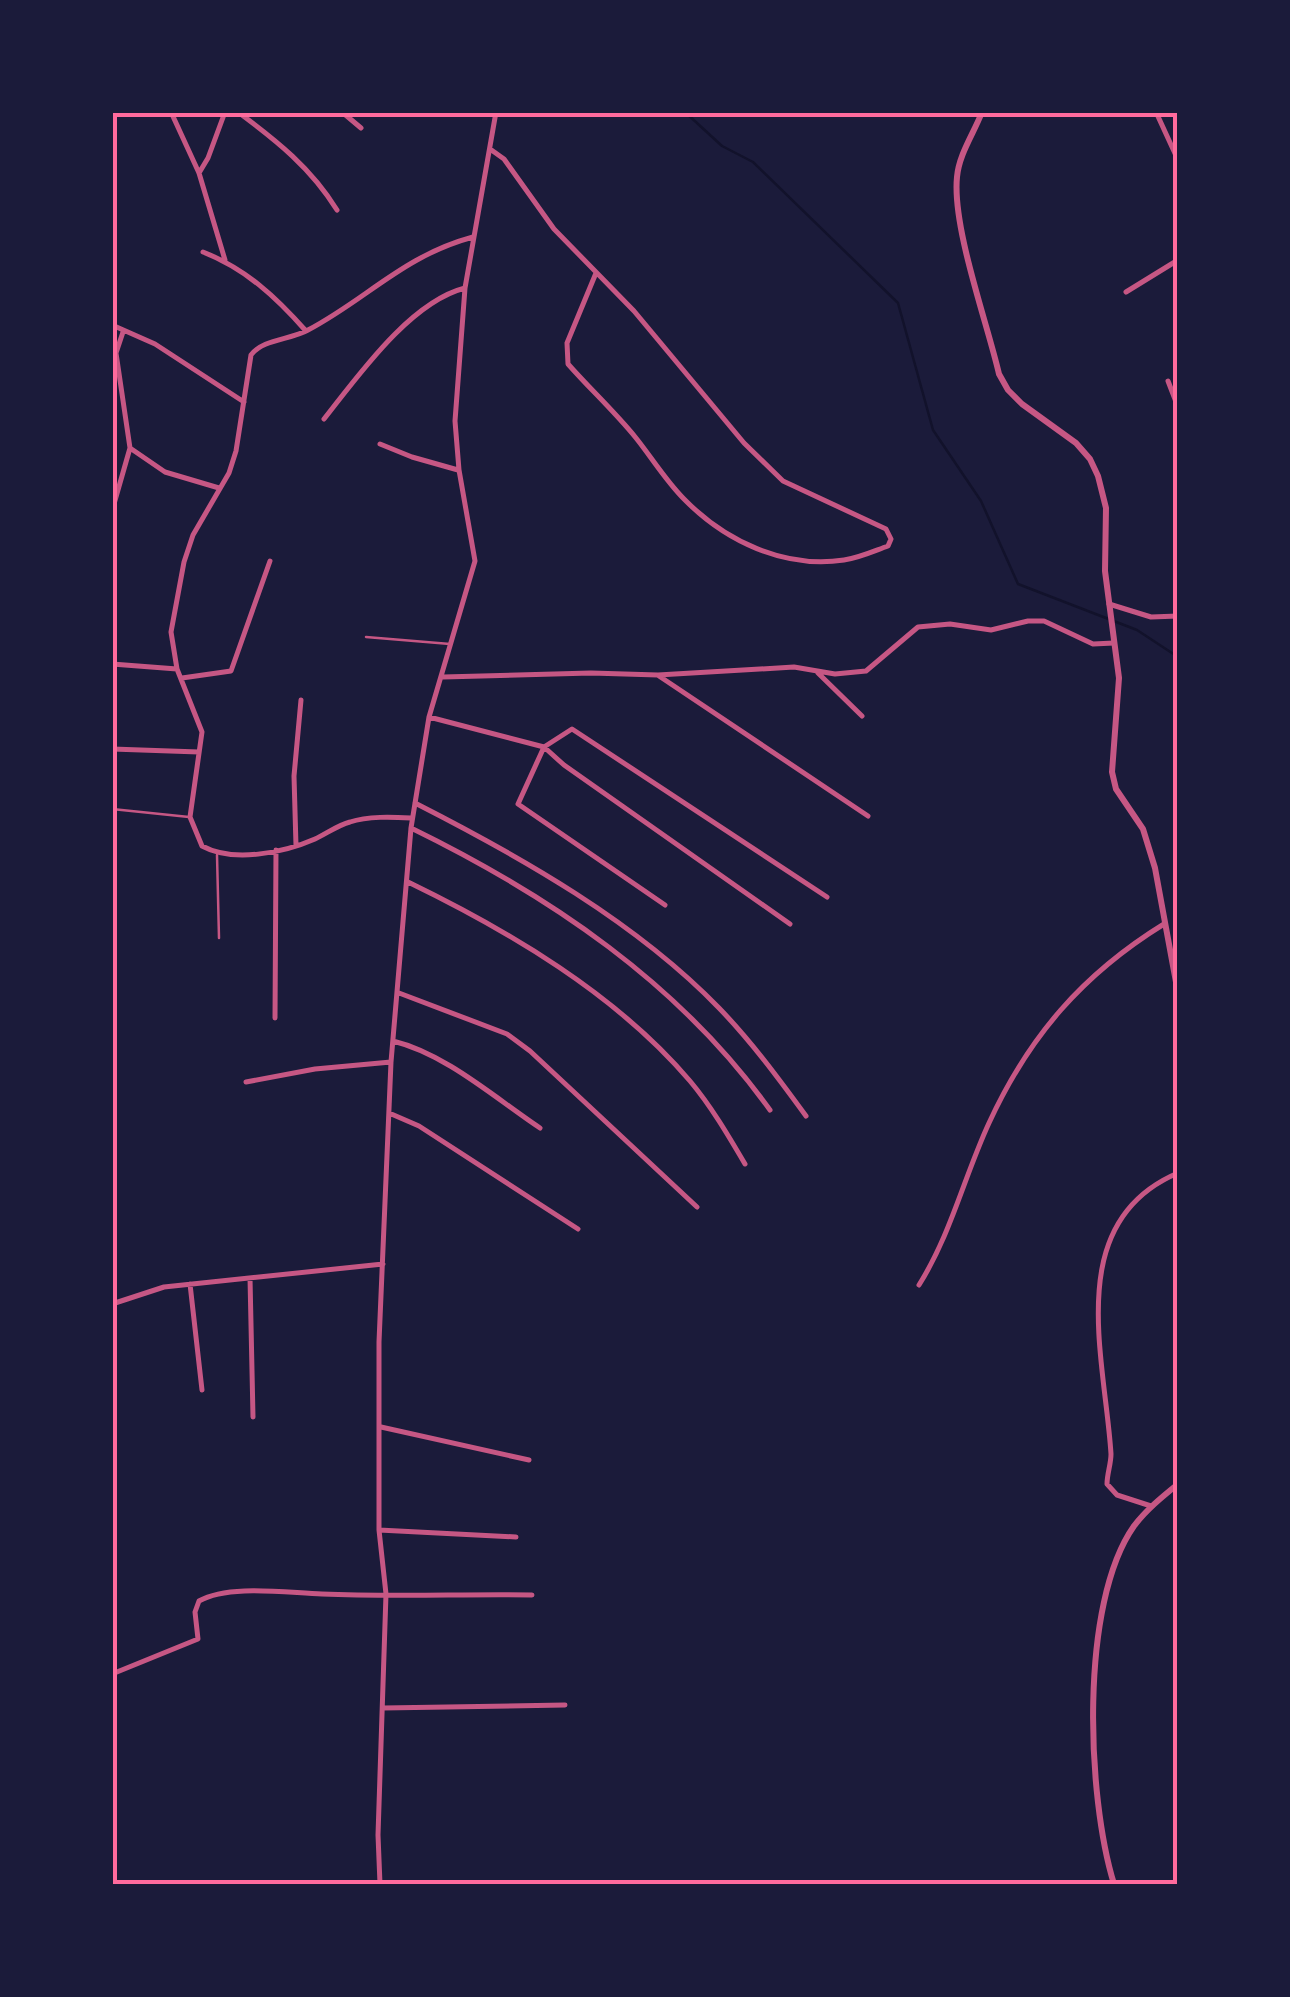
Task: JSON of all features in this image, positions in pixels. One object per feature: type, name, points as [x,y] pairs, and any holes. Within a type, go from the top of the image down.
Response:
[{"type":"street","points":[[171,112],[198,173],[225,260]]},
{"type":"street","points":[[198,173],[208,158],[225,112]]},
{"type":"street","points":[[238,112],[291,153],[314,176],[337,210]]},
{"type":"street","points":[[342,112],[361,128]]},
{"type":"street","points":[[380,1884],[378,1835],[386,1594],[379,1530],[379,1342],[392,1041],[412,818],[429,718],[475,561],[454,421],[465,288],[496,112]]},
{"type":"street","points":[[982,112],[960,163],[957,189],[961,226],[999,374],[1022,404],[1076,444],[1090,459],[1098,476],[1106,508],[1105,571],[1119,678],[1112,772],[1116,789],[1143,830],[1178,993]]},
{"type":"street","points":[[1156,112],[1178,160]]},
{"type":"street","points":[[489,149],[504,159],[554,229],[634,311],[744,443],[784,482],[886,529],[891,540],[888,546],[847,560],[810,562],[744,544],[716,528],[682,497],[634,436],[568,364],[565,353],[596,273]]},
{"type":"street","points":[[412,818],[350,822],[296,846],[276,850],[217,854],[202,846],[190,817],[202,732],[177,669],[171,632],[193,535],[229,473],[236,451],[251,354],[256,348],[306,331],[414,260],[472,237]]},
{"type":"street","points":[[203,252],[225,260],[274,295],[306,331]]},
{"type":"street","points":[[1126,292],[1178,260]]},
{"type":"street","points":[[324,420],[379,352],[439,298],[465,288]]},
{"type":"street","points":[[112,325],[155,344],[244,402]]},
{"type":"street","points":[[112,511],[130,448],[116,353],[123,332]]},
{"type":"street","points":[[1168,382],[1178,406]]},
{"type":"street","points":[[380,444],[459,470]]},
{"type":"street","points":[[130,448],[165,472],[219,488]]},
{"type":"street","points":[[181,678],[232,672],[270,561]]},
{"type":"street","points":[[1109,604],[1152,617],[1178,616]]},
{"type":"street","points":[[443,677],[658,675],[794,668],[818,673],[866,671],[918,627],[950,624],[991,630],[1028,620],[1044,622],[1093,644],[1114,643]]},
{"type":"street","points":[[112,664],[177,669]]},
{"type":"street","points":[[818,673],[862,716]]},
{"type":"street","points":[[658,675],[868,816]]},
{"type":"street","points":[[296,846],[294,776],[301,700]]},
{"type":"street","points":[[429,718],[544,746],[564,766],[790,924]]},
{"type":"street","points":[[665,905],[518,804],[544,746],[572,729],[827,897]]},
{"type":"street","points":[[112,749],[200,752]]},
{"type":"street","points":[[415,803],[534,868],[672,965],[737,1028],[806,1116]]},
{"type":"street","points":[[411,828],[534,894],[632,965],[690,1013],[770,1110]]},
{"type":"street","points":[[274,1018],[276,850]]},
{"type":"street","points":[[408,882],[474,914],[539,955],[646,1036],[708,1103],[745,1164]]},
{"type":"street","points":[[919,1284],[949,1230],[988,1124],[1020,1063],[1060,1007],[1120,951],[1164,924]]},
{"type":"street","points":[[398,992],[507,1034],[697,1206]]},
{"type":"street","points":[[392,1041],[430,1056],[540,1128]]},
{"type":"street","points":[[246,1082],[391,1062]]},
{"type":"street","points":[[388,1112],[419,1126],[578,1229]]},
{"type":"street","points":[[1151,1506],[1117,1495],[1107,1484],[1111,1459],[1100,1369],[1098,1288],[1103,1260],[1121,1218],[1145,1191],[1178,1172]]},
{"type":"street","points":[[112,1304],[164,1287],[383,1264]]},
{"type":"street","points":[[250,1278],[253,1416]]},
{"type":"street","points":[[190,1284],[202,1390]]},
{"type":"street","points":[[380,1427],[529,1460]]},
{"type":"street","points":[[1114,1884],[1103,1851],[1096,1801],[1095,1646],[1103,1598],[1121,1549],[1151,1506],[1178,1484]]},
{"type":"street","points":[[379,1530],[516,1537]]},
{"type":"street","points":[[112,1674],[198,1639],[195,1612],[199,1601],[210,1595],[282,1590],[532,1595]]},
{"type":"street","points":[[383,1708],[564,1705]]},
{"type":"lane","points":[[366,637],[452,644]]},
{"type":"lane","points":[[112,809],[190,817]]},
{"type":"lane","points":[[217,854],[219,938]]},
{"type":"waterway","points":[[685,112],[722,146],[753,162],[898,303],[933,430],[981,501],[1018,584],[1137,630],[1178,657]]}]
